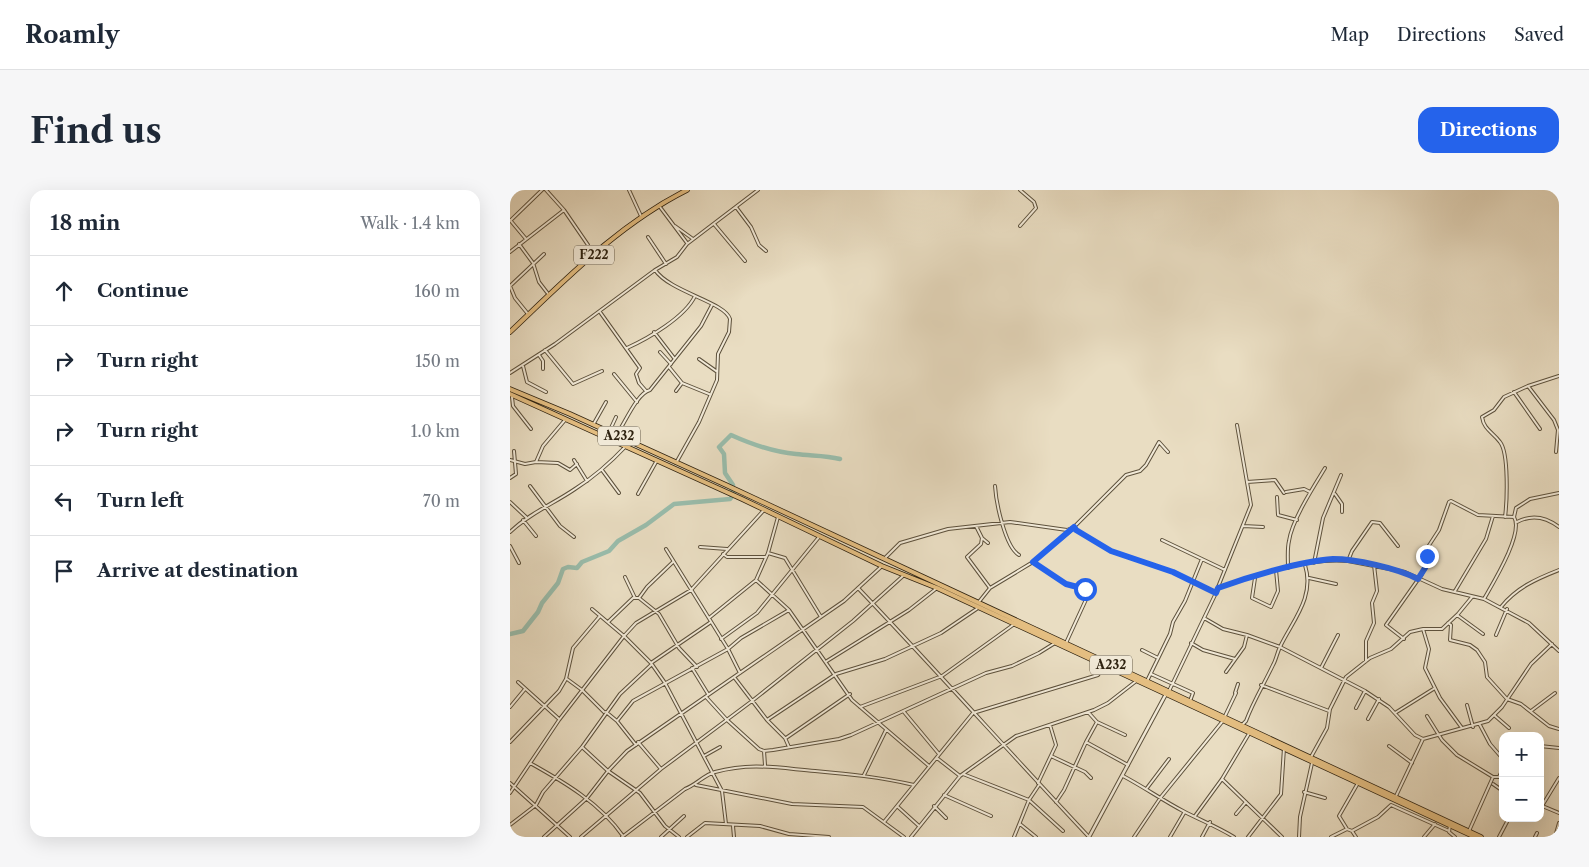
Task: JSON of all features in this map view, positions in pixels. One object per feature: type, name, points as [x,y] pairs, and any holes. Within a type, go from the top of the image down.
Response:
[{"type":"main road","name":"F222","points":[[510,332],[589,259],[641,216],[687,190]]},
{"type":"main road","name":"A232","points":[[510,389],[593,424],[726,485],[969,601]]},
{"type":"main road","name":"A232","points":[[511,394],[742,499],[882,566],[905,574],[1065,643],[1105,666],[1224,719],[1242,725],[1425,816],[1439,819],[1475,837]]},
{"type":"main road","points":[[646,455],[649,450]]},
{"type":"main road","points":[[836,543],[838,538]]},
{"type":"main road","name":"A232","points":[[978,605],[1055,643],[1147,681],[1167,693],[1190,701],[1284,748],[1481,837]]},
{"type":"street","points":[[526,239],[510,220],[542,190]]},
{"type":"street","points":[[546,190],[564,210],[588,245],[585,252],[589,259]]},
{"type":"street","points":[[629,190],[641,216]]},
{"type":"street","points":[[510,373],[600,312],[655,270],[677,257],[693,239],[758,190]]},
{"type":"street","points":[[1020,190],[1034,202],[1036,208],[1020,226]]},
{"type":"street","points":[[658,206],[687,244]]},
{"type":"street","points":[[736,207],[751,226],[760,245],[766,251]]},
{"type":"street","points":[[510,252],[564,210]]},
{"type":"street","points":[[714,224],[745,261]]},
{"type":"street","points":[[674,226],[693,239]]},
{"type":"street","points":[[648,238],[666,264]]},
{"type":"street","points":[[519,244],[533,263],[539,282],[549,296]]},
{"type":"street","points":[[528,314],[515,298],[510,286],[544,254]]},
{"type":"street","points":[[655,270],[670,285],[728,313],[730,319],[729,332],[718,354],[717,380],[700,422],[676,462]]},
{"type":"street","points":[[627,348],[685,312],[695,296]]},
{"type":"street","points":[[616,435],[637,402],[646,391],[650,390],[701,326],[712,305]]},
{"type":"street","points":[[600,312],[640,368],[636,374],[646,391]]},
{"type":"street","points":[[654,332],[674,359]]},
{"type":"street","points":[[545,350],[572,384],[602,371]]},
{"type":"street","points":[[660,352],[671,364]]},
{"type":"street","points":[[539,355],[543,361],[543,369]]},
{"type":"street","points":[[700,359],[716,371]]},
{"type":"street","points":[[523,366],[527,382],[546,392]]},
{"type":"street","points":[[669,367],[682,384],[710,394]]},
{"type":"street","points":[[614,374],[637,402]]},
{"type":"street","points":[[1505,517],[1508,492],[1504,452],[1500,442],[1486,430],[1482,418],[1494,410],[1504,397],[1528,386],[1559,376]]},
{"type":"street","points":[[676,391],[682,384]]},
{"type":"street","points":[[1528,386],[1554,420],[1558,430],[1556,452]]},
{"type":"street","points":[[1514,392],[1540,429]]},
{"type":"street","points":[[511,394],[513,406],[531,429]]},
{"type":"street","points":[[593,424],[606,402]]},
{"type":"street","points":[[609,432],[616,417]]},
{"type":"street","points":[[536,462],[543,446],[560,428],[566,418]]},
{"type":"street","points":[[858,588],[892,621],[912,646],[942,676],[1002,746],[1089,837],[1172,684],[1216,593],[1251,505],[1237,425]]},
{"type":"street","points":[[767,720],[836,674],[885,659],[941,633],[978,605],[990,588],[1033,562],[1074,527],[1126,475],[1140,471],[1146,465],[1159,442],[1168,452]]},
{"type":"street","points":[[510,532],[526,517],[602,470],[626,446]]},
{"type":"street","points":[[510,478],[516,474],[514,451]]},
{"type":"street","points":[[510,460],[515,463],[525,464],[536,462],[558,463],[570,470],[577,464]]},
{"type":"street","points":[[574,460],[587,481]]},
{"type":"street","points":[[638,494],[657,460]]},
{"type":"street","points":[[1288,568],[1289,540],[1310,492],[1325,468]]},
{"type":"street","points":[[602,470],[619,493]]},
{"type":"street","points":[[1314,563],[1323,518],[1341,475]]},
{"type":"street","points":[[1247,482],[1275,480],[1285,493],[1304,489],[1310,492]]},
{"type":"street","points":[[530,486],[560,526],[574,536]]},
{"type":"street","points":[[995,486],[996,503],[1008,541],[1019,555]]},
{"type":"street","points":[[1334,494],[1342,504],[1342,512]]},
{"type":"street","points":[[1484,599],[1499,572],[1516,532],[1517,522],[1514,517],[1516,508],[1530,499],[1559,494]]},
{"type":"street","points":[[1277,497],[1278,515],[1297,520]]},
{"type":"street","points":[[1404,639],[1386,625],[1418,579],[1427,562],[1426,550],[1439,530],[1449,502],[1451,501],[1478,514],[1514,517]]},
{"type":"street","points":[[510,502],[526,517]]},
{"type":"street","points":[[510,793],[559,720],[624,636],[636,624],[690,590],[764,510]]},
{"type":"street","points":[[1455,591],[1486,539],[1494,515]]},
{"type":"street","points":[[708,618],[756,580],[768,554],[778,516]]},
{"type":"street","points":[[1517,522],[1540,517],[1552,521],[1559,527]]},
{"type":"street","points":[[523,520],[536,536]]},
{"type":"street","points":[[1348,561],[1352,550],[1372,522],[1380,523],[1398,546]]},
{"type":"street","points":[[884,559],[900,543],[948,529],[1003,523],[1028,523],[1068,531]]},
{"type":"street","points":[[976,526],[982,538],[988,543]]},
{"type":"street","points":[[1243,526],[1263,527]]},
{"type":"street","points":[[1074,527],[1111,551],[1173,572],[1216,593]]},
{"type":"street","points":[[721,638],[747,622],[821,536]]},
{"type":"street","points":[[982,538],[981,544],[967,558],[990,588]]},
{"type":"street","points":[[1162,540],[1225,570]]},
{"type":"street","points":[[510,546],[518,563]]},
{"type":"street","points":[[700,547],[727,549]]},
{"type":"street","points":[[666,549],[728,649],[740,673]]},
{"type":"street","points":[[723,554],[727,557],[766,557]]},
{"type":"street","points":[[768,554],[784,556],[791,571],[821,617]]},
{"type":"street","points":[[1218,588],[1276,570],[1333,559],[1374,565],[1405,572],[1442,589],[1484,599],[1530,623],[1559,651]]},
{"type":"street","points":[[1147,681],[1173,628],[1173,622],[1193,583],[1202,560]]},
{"type":"street","points":[[639,598],[647,587],[674,562]]},
{"type":"street","points":[[1033,562],[1066,584],[1084,588],[1089,593],[1065,643]]},
{"type":"street","points":[[1242,725],[1246,721],[1280,647],[1292,628],[1306,595],[1309,578],[1306,564]]},
{"type":"street","points":[[1366,661],[1366,641],[1374,623],[1372,603],[1376,591],[1374,565]]},
{"type":"street","points":[[544,837],[587,798],[608,771],[637,744],[821,617],[882,566]]},
{"type":"street","points":[[1255,577],[1252,598],[1270,607],[1278,591],[1276,570]]},
{"type":"street","points":[[1501,608],[1510,596],[1522,587],[1559,570]]},
{"type":"street","points":[[581,837],[661,769],[752,701],[874,604],[879,595],[905,574]]},
{"type":"street","points":[[625,577],[634,598]]},
{"type":"street","points":[[1309,578],[1336,584]]},
{"type":"street","points":[[756,580],[789,610],[860,707],[876,723],[929,766]]},
{"type":"street","points":[[827,661],[892,621],[938,588]]},
{"type":"street","points":[[1300,836],[1304,792],[1312,760],[1327,728],[1330,711],[1344,681],[1366,661],[1391,649],[1410,632],[1422,629],[1439,631],[1457,615],[1472,597]]},
{"type":"street","points":[[608,622],[634,598],[639,598],[657,612],[678,646],[697,667]]},
{"type":"street","points":[[592,609],[624,636],[651,664],[665,682],[722,791],[726,824]]},
{"type":"street","points":[[617,721],[633,701],[728,649],[741,638],[789,610]]},
{"type":"street","points":[[1496,635],[1507,610]]},
{"type":"street","points":[[1457,615],[1483,634]]},
{"type":"street","points":[[510,742],[559,691],[566,679],[573,648],[600,616]]},
{"type":"street","points":[[1204,618],[1224,629],[1247,634],[1280,647],[1365,691],[1395,712],[1415,735],[1423,739],[1440,736],[1462,728],[1473,727],[1488,721],[1507,699],[1531,664],[1552,644]]},
{"type":"street","points":[[510,825],[536,805],[555,777],[582,747],[620,694],[651,664],[711,622]]},
{"type":"street","points":[[1448,623],[1451,625],[1450,640],[1470,645],[1477,650],[1484,662],[1487,677],[1507,699],[1521,704],[1548,726],[1559,729]]},
{"type":"street","points":[[860,707],[942,676],[1015,624]]},
{"type":"street","points":[[1422,629],[1429,649],[1425,668],[1435,688],[1462,728]]},
{"type":"street","points":[[1226,672],[1244,647],[1247,634]]},
{"type":"street","points":[[1321,668],[1338,634]]},
{"type":"street","points":[[764,751],[839,739],[953,690],[986,673],[1012,666],[1055,643]]},
{"type":"street","points":[[1192,643],[1203,650],[1235,660]]},
{"type":"street","points":[[1142,650],[1158,658]]},
{"type":"street","points":[[884,822],[973,714],[1098,675],[1105,666]]},
{"type":"street","points":[[692,668],[707,696],[727,720],[764,751],[765,765]]},
{"type":"street","points":[[1151,674],[1193,693],[1190,701]]},
{"type":"street","points":[[734,677],[767,720],[785,738],[789,747]]},
{"type":"street","points":[[566,679],[602,707],[608,709]]},
{"type":"street","points":[[910,837],[934,806],[962,775],[1016,736],[1088,712],[1108,703],[1137,680]]},
{"type":"street","points":[[518,682],[559,720]]},
{"type":"street","points":[[1139,837],[1135,836],[1161,797],[1224,719],[1238,684]]},
{"type":"street","points":[[1262,685],[1330,711]]},
{"type":"street","points":[[1395,712],[1435,688]]},
{"type":"street","points":[[510,707],[525,689]]},
{"type":"street","points":[[1356,708],[1365,691]]},
{"type":"street","points":[[1530,712],[1555,693]]},
{"type":"street","points":[[785,738],[850,694]]},
{"type":"street","points":[[1368,719],[1379,699]]},
{"type":"street","points":[[1467,705],[1473,727]]},
{"type":"street","points":[[602,707],[605,713],[617,721],[661,769]]},
{"type":"street","points":[[904,712],[939,754]]},
{"type":"street","points":[[1088,712],[1097,722],[1125,735]]},
{"type":"street","points":[[1494,715],[1510,728]]},
{"type":"street","points":[[1428,716],[1440,736],[1462,759],[1493,777],[1499,776]]},
{"type":"street","points":[[1056,802],[1064,790],[1097,722]]},
{"type":"street","points":[[1014,837],[1029,800],[1056,745],[1050,724]]},
{"type":"street","points":[[1480,725],[1490,744],[1499,754]]},
{"type":"street","points":[[864,775],[886,730]]},
{"type":"street","points":[[1195,816],[1222,779],[1250,732]]},
{"type":"street","points":[[1395,797],[1400,791],[1423,739]]},
{"type":"street","points":[[1086,742],[1128,765]]},
{"type":"street","points":[[1389,746],[1412,763]]},
{"type":"street","points":[[1544,746],[1559,748]]},
{"type":"street","points":[[582,747],[608,771],[635,790],[650,804],[654,812],[678,837]]},
{"type":"street","points":[[704,756],[720,747]]},
{"type":"street","points":[[1248,837],[1264,819],[1281,794],[1284,748]]},
{"type":"street","points":[[1051,756],[1074,766],[1091,778]]},
{"type":"street","points":[[937,758],[962,775],[1029,800],[1063,831]]},
{"type":"street","points":[[1147,788],[1169,759]]},
{"type":"street","points":[[530,763],[587,798],[606,815],[622,836],[685,788],[696,785],[712,772],[765,765],[864,775],[914,785]]},
{"type":"street","points":[[1122,776],[1147,788],[1184,812],[1210,822],[1234,837]]},
{"type":"street","points":[[1469,831],[1492,783],[1493,777]]},
{"type":"street","points":[[1544,801],[1559,778]]},
{"type":"street","points":[[1222,779],[1282,837]]},
{"type":"street","points":[[510,783],[570,837]]},
{"type":"street","points":[[1356,837],[1352,831],[1347,829],[1339,814],[1358,783]]},
{"type":"street","points":[[1492,783],[1499,788]]},
{"type":"street","points":[[696,785],[792,804],[863,807],[904,837]]},
{"type":"street","points":[[1304,792],[1325,798]]},
{"type":"street","points":[[944,795],[991,816]]},
{"type":"street","points":[[1236,814],[1246,802]]},
{"type":"street","points":[[1352,831],[1378,817],[1391,804],[1425,816],[1455,837]]},
{"type":"street","points":[[934,806],[946,818]]},
{"type":"street","points":[[897,807],[919,826]]},
{"type":"street","points":[[1544,807],[1559,813]]},
{"type":"street","points":[[1170,837],[1184,812]]},
{"type":"street","points":[[661,837],[684,816]]},
{"type":"street","points":[[1202,837],[1210,822]]},
{"type":"street","points":[[1499,837],[1507,822]]},
{"type":"street","points":[[1554,837],[1559,823]]},
{"type":"street","points":[[687,837],[705,824],[760,826],[790,836],[829,837]]},
{"type":"street","points":[[1020,824],[1036,837]]},
{"type":"street","points":[[1424,837],[1434,824]]},
{"type":"street","points":[[733,826],[734,837]]},
{"type":"street","points":[[1449,831],[1450,826]]},
{"type":"street","points":[[1331,837],[1347,829]]},
{"type":"street","points":[[510,833],[514,837]]},
{"type":"street","points":[[1534,837],[1537,833]]},
{"type":"waterway","points":[[510,634],[523,631],[558,583],[563,569],[568,567],[577,568],[582,562],[609,551],[618,541],[646,525],[674,504],[730,499],[734,494],[731,487],[733,485],[725,473],[724,454],[719,447],[731,435],[779,451],[840,459]]},
{"type":"route","points":[[1085,589],[1066,584],[1033,562],[1074,527],[1111,551],[1173,572],[1216,593],[1218,588],[1238,581],[1276,570],[1333,559],[1383,566],[1405,572],[1418,579],[1425,568],[1427,556]]}]
